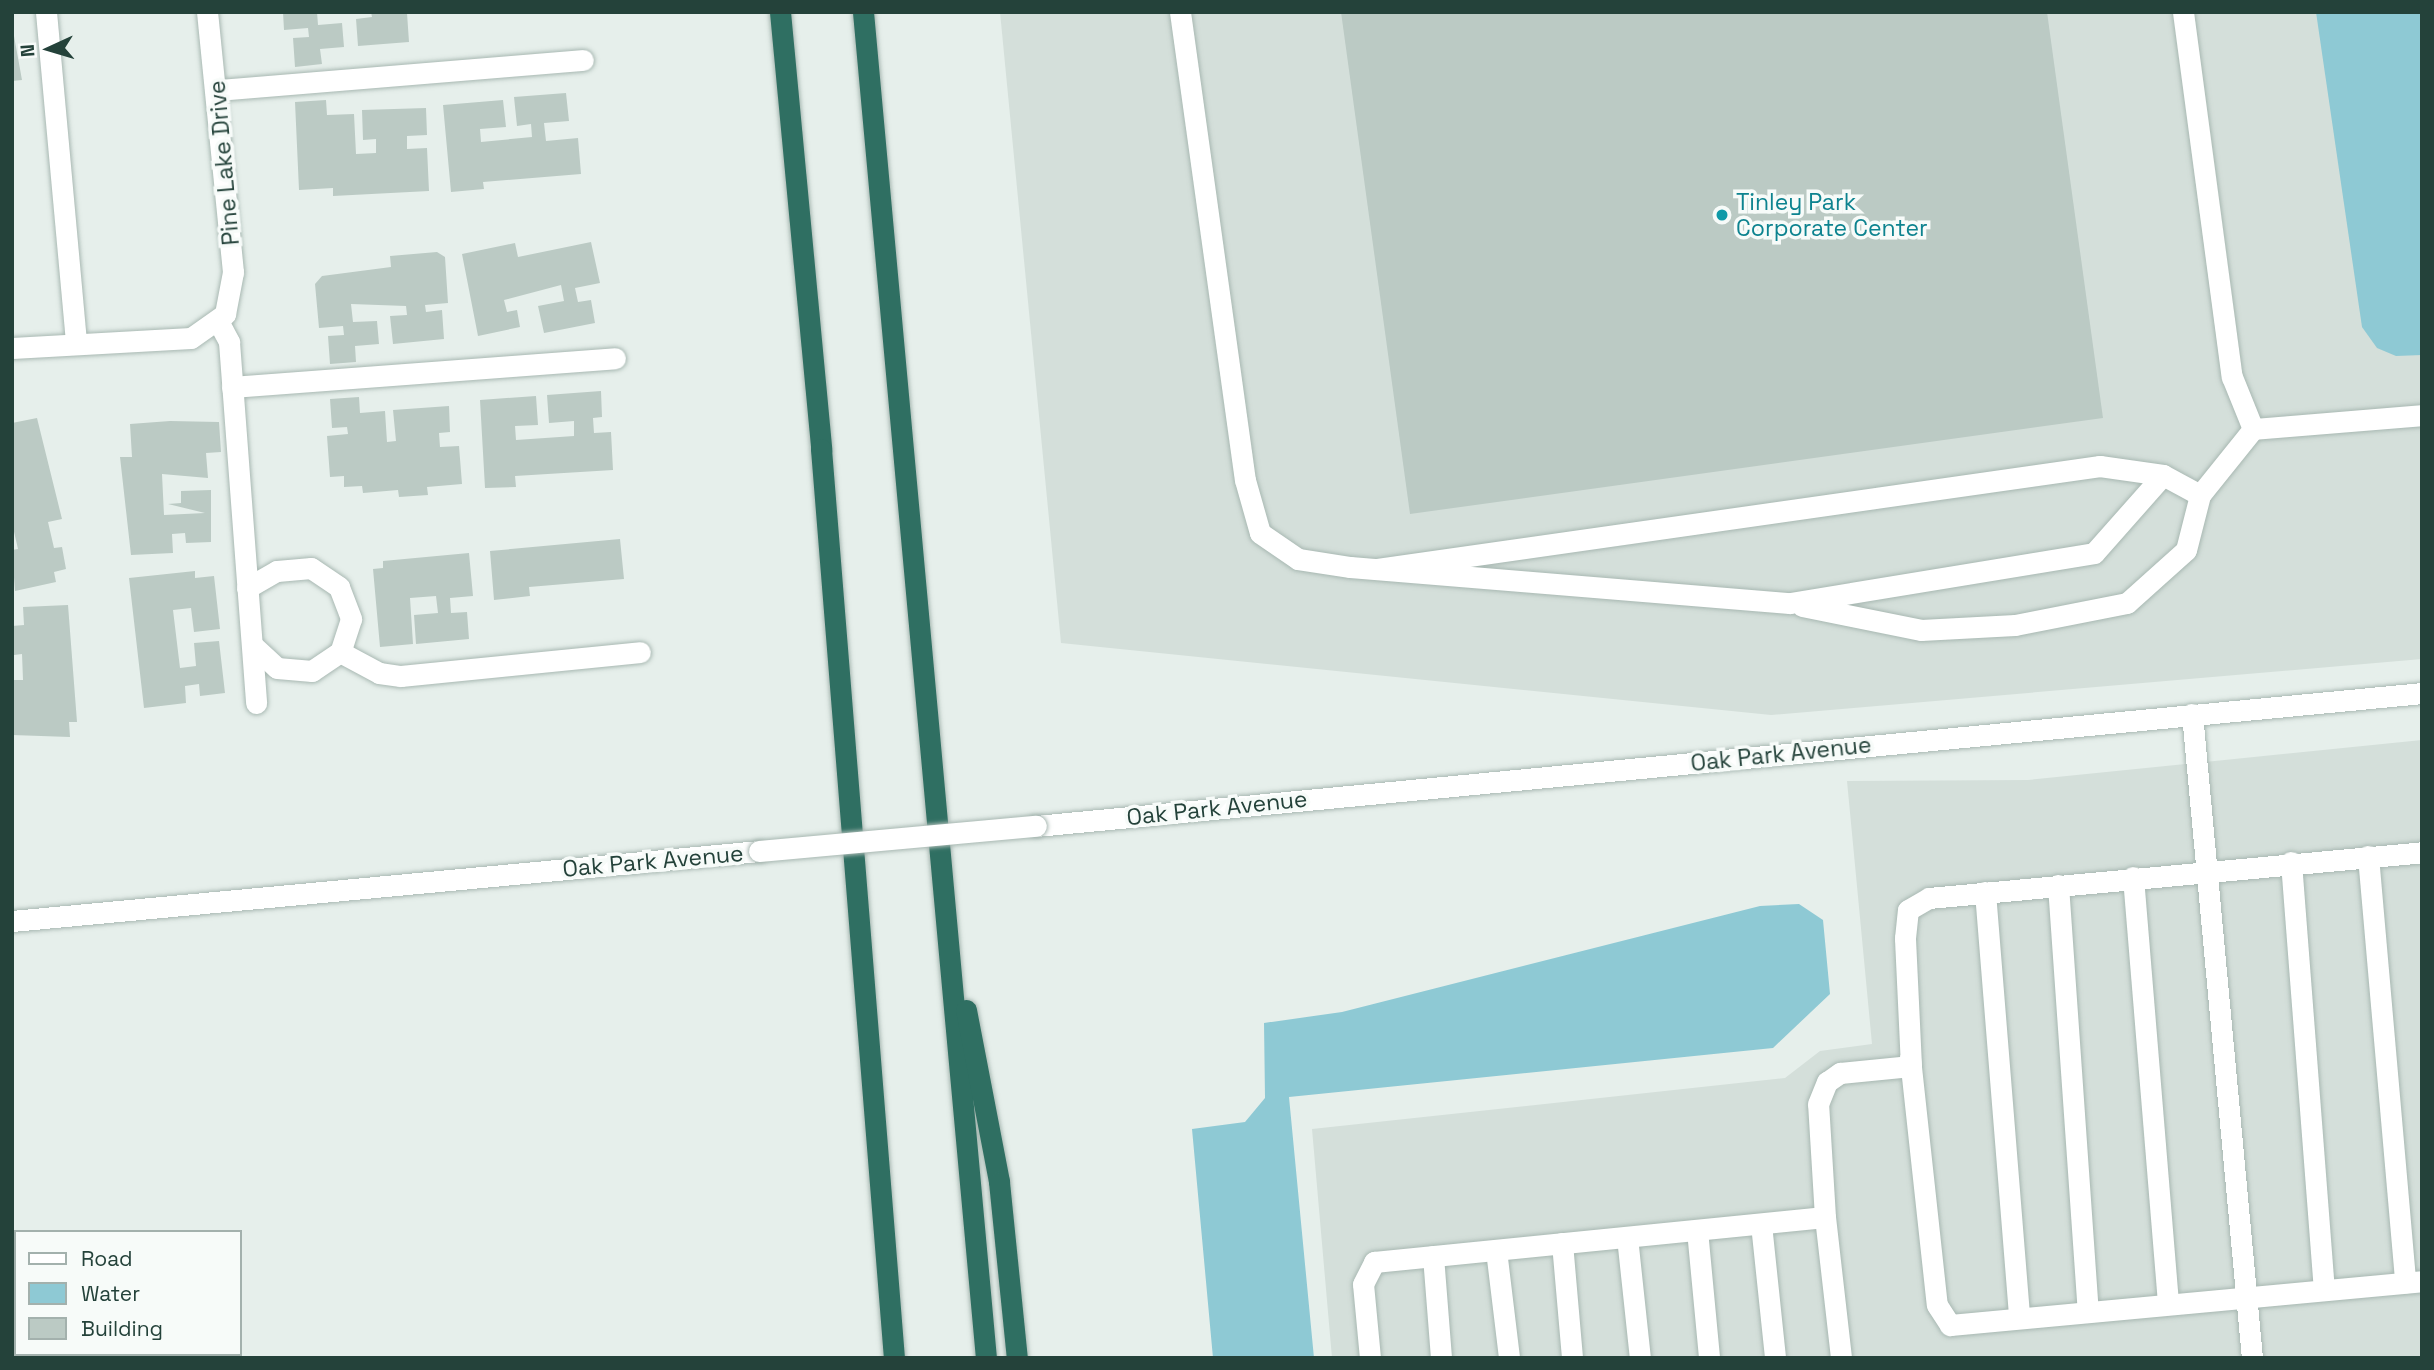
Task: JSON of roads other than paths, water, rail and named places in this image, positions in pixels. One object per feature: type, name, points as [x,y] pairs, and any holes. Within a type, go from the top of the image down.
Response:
[{"type":"highway","points":[[780,12],[822,462],[894,1358]]},
{"type":"highway","points":[[863,12],[986,1358]]},
{"type":"highway","points":[[943,892],[999,1182],[1017,1358]]},
{"type":"street","points":[[46,12],[76,343]]},
{"type":"street","name":"Pine Lake Drive","points":[[207,12],[218,90],[233,272],[221,317]]},
{"type":"street","points":[[1180,12],[1245,480],[1260,533],[1298,559],[1377,569],[1790,603],[1921,630],[2015,625],[2127,603],[2186,550],[2200,495],[2253,429],[2422,415]]},
{"type":"street","points":[[2183,12],[2232,377],[2253,429]]},
{"type":"street","points":[[218,90],[583,60]]},
{"type":"street","points":[[12,348],[191,338],[221,317],[229,342],[256,703]]},
{"type":"street","points":[[232,387],[615,358]]},
{"type":"street","points":[[1377,569],[2100,466],[2164,475],[2200,495]]},
{"type":"street","points":[[1790,603],[2094,553],[2164,475]]},
{"type":"street","points":[[247,588],[293,567],[326,575],[339,587],[349,611],[348,636],[340,652],[319,667],[294,672],[263,659],[252,645]]},
{"type":"street","points":[[340,652],[379,673],[401,676],[640,652]]},
{"type":"street","name":"Oak Park Avenue","points":[[12,921],[2422,693]]},
{"type":"street","points":[[2192,714],[2252,1358]]},
{"type":"street","points":[[2368,856],[2414,1281],[2246,1294],[1950,1325],[1937,1305],[1910,1058],[1905,938],[1908,910],[1929,898],[2207,869],[2291,862],[2368,856],[2422,852]]},
{"type":"street","points":[[2291,862],[2323,1289]]},
{"type":"street","points":[[2133,877],[2168,1303]]},
{"type":"street","points":[[2058,885],[2088,1311]]},
{"type":"street","points":[[1986,892],[2019,1318]]},
{"type":"street","points":[[1841,1358],[1825,1217],[1818,1104],[1827,1082],[1840,1073],[1911,1066],[1910,1058]]},
{"type":"street","points":[[1370,1358],[1363,1284],[1374,1262],[1825,1217]]},
{"type":"street","points":[[1761,1224],[1775,1358]]},
{"type":"street","points":[[1696,1230],[1709,1358]]},
{"type":"street","points":[[1627,1237],[1640,1358]]},
{"type":"street","points":[[1562,1243],[1572,1358]]},
{"type":"street","points":[[1496,1250],[1509,1358]]},
{"type":"street","points":[[1433,1256],[1441,1358]]},
{"type":"water","points":[[2316,12],[2422,12],[2422,355],[2396,356],[2377,348],[2362,327]]},
{"type":"water","points":[[1799,904],[1823,920],[1830,994],[1773,1048],[1289,1097],[1314,1358],[1213,1358],[1192,1129],[1245,1122],[1265,1098],[1264,1023],[1342,1012],[1760,906]]},
{"type":"place","name":"Tinley Park Corporate Center","points":[[1722,215]]}]
